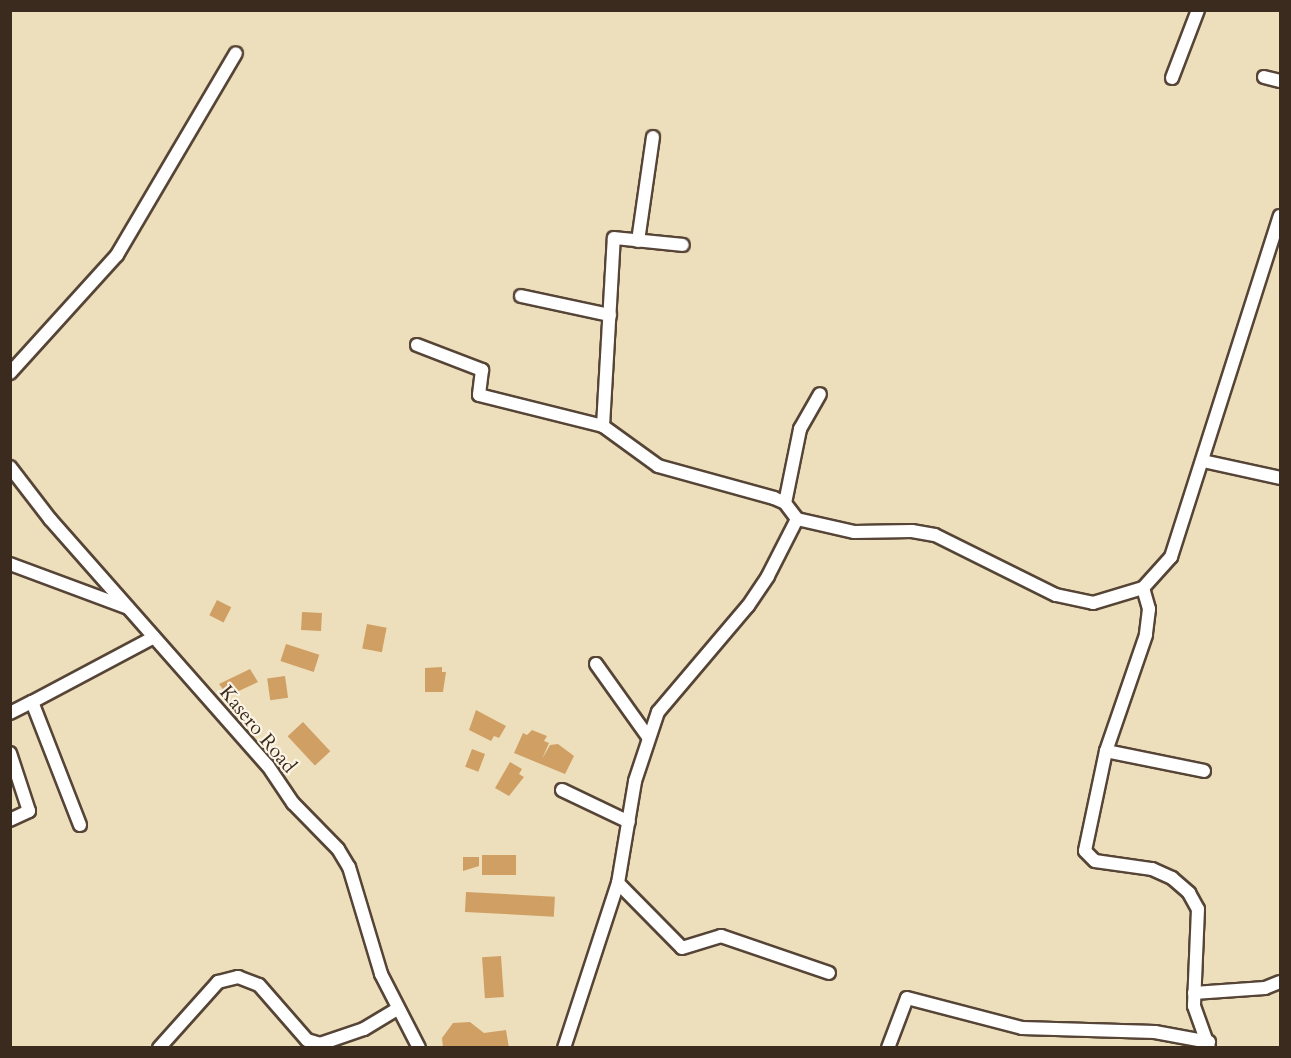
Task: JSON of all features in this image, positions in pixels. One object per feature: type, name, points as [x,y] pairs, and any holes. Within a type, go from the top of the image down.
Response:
[{"type":"street","points":[[1172,78],[1198,10]]},
{"type":"street","points":[[10,373],[117,255],[236,53]]},
{"type":"street","points":[[1264,77],[1281,81]]},
{"type":"street","points":[[638,240],[653,137]]},
{"type":"street","points":[[417,345],[482,370],[480,395],[603,426],[658,466],[785,503],[797,519],[854,532],[912,531],[935,535],[1056,595],[1093,603],[1143,588],[1171,557],[1281,216]]},
{"type":"street","points":[[603,426],[614,238],[683,245]]},
{"type":"street","points":[[520,296],[610,315]]},
{"type":"street","points":[[785,503],[800,429],[820,394]]},
{"type":"street","points":[[1203,461],[1281,478]]},
{"type":"street","name":"Kasero Road","points":[[10,467],[50,519],[268,766],[293,803],[338,849],[349,867],[381,974],[397,1009],[419,1047]]},
{"type":"street","points":[[564,1047],[618,883],[635,781],[658,712],[748,606],[768,576],[797,519]]},
{"type":"street","points":[[10,564],[129,609]]},
{"type":"street","points":[[1143,588],[1149,609],[1146,634],[1106,751],[1085,851],[1095,861],[1152,869],[1172,878],[1189,893],[1198,909],[1194,1006],[1209,1045]]},
{"type":"street","points":[[10,713],[154,637]]},
{"type":"street","points":[[596,664],[648,737]]},
{"type":"street","points":[[32,702],[80,825]]},
{"type":"street","points":[[1106,751],[1204,771]]},
{"type":"street","points":[[10,753],[29,811],[10,820]]},
{"type":"street","points":[[562,790],[629,822]]},
{"type":"street","points":[[618,883],[682,948],[721,936],[829,973]]},
{"type":"street","points":[[159,1047],[218,982],[238,977],[259,985],[307,1041],[320,1044],[364,1029],[397,1009]]},
{"type":"street","points":[[1194,993],[1265,988],[1281,982]]},
{"type":"street","points":[[888,1047],[907,998],[1022,1028],[1155,1032],[1209,1045]]},
{"type":"building","points":[[217,600],[231,607],[224,622],[209,615]]},
{"type":"building","points":[[302,612],[322,613],[321,631],[301,630]]},
{"type":"building","points":[[367,624],[387,628],[382,652],[362,649]]},
{"type":"building","points":[[286,644],[319,655],[314,672],[280,661]]},
{"type":"building","points":[[442,667],[442,672],[446,672],[443,692],[425,692],[425,668]]},
{"type":"building","points":[[250,669],[258,682],[228,696],[219,684]]},
{"type":"building","points":[[285,676],[288,698],[270,700],[267,679]]},
{"type":"building","points":[[476,710],[506,726],[499,738],[494,736],[491,741],[469,730]]},
{"type":"building","points":[[303,722],[330,751],[315,766],[288,736]]},
{"type":"building","points":[[532,730],[547,736],[544,741],[549,743],[542,759],[550,745],[558,744],[574,756],[565,774],[514,753],[523,733],[527,735]]},
{"type":"building","points":[[472,749],[485,754],[478,772],[465,767]]},
{"type":"building","points":[[510,762],[522,769],[519,774],[524,777],[509,796],[495,788]]},
{"type":"building","points":[[482,855],[516,855],[516,875],[482,875]]},
{"type":"building","points":[[463,857],[479,857],[479,866],[463,871]]},
{"type":"building","points":[[466,892],[555,897],[554,917],[465,912]]},
{"type":"building","points":[[501,956],[504,997],[485,998],[482,957]]},
{"type":"building","points":[[470,1022],[484,1033],[506,1030],[509,1048],[443,1048],[442,1038],[453,1023]]}]
